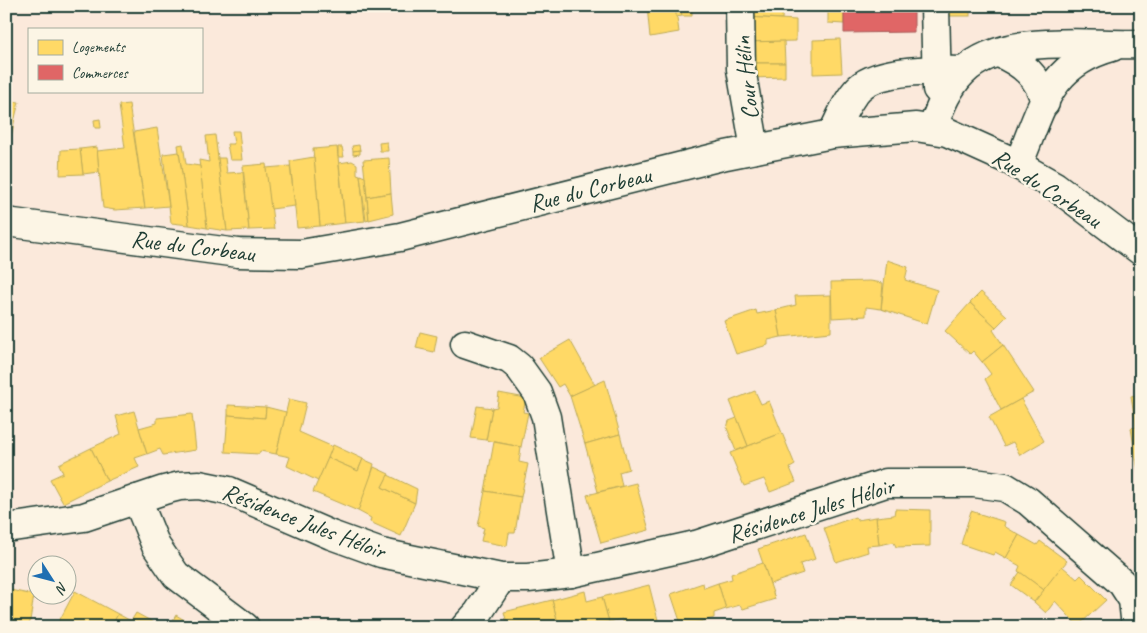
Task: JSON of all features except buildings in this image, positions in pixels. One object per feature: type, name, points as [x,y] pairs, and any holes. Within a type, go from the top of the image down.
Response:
[{"type":"street","name":"Cour Hélin","points":[[740,6],[741,69],[754,150]]},
{"type":"street","points":[[934,6],[936,117]]},
{"type":"street","points":[[936,117],[951,86],[964,71],[981,60],[1000,53],[1034,45],[1064,42],[1131,44]]},
{"type":"street","points":[[1018,164],[1055,83],[1067,68],[1097,51],[1131,44]]},
{"type":"street","points":[[1000,53],[1019,62],[1030,72],[1043,92],[1045,103]]},
{"type":"street","points":[[832,134],[854,94],[866,82],[880,76],[934,70],[964,71]]},
{"type":"street","name":"Rue du Corbeau","points":[[6,222],[238,253],[301,254],[400,237],[754,150],[832,134],[908,126],[936,117],[960,137],[1018,164],[1054,186],[1141,251]]},
{"type":"street","points":[[465,344],[509,359],[519,367],[537,392],[546,417],[571,573]]},
{"type":"street","name":"Résidence Jules Héloir","points":[[6,528],[84,517],[180,486],[215,487],[365,548],[501,578],[528,578],[571,573],[711,540],[886,483],[898,481],[993,484],[1028,501],[1122,583],[1133,600],[1136,627]]},
{"type":"street","points":[[137,499],[156,546],[176,575],[245,627]]},
{"type":"street","points":[[464,627],[478,613],[501,578]]}]
